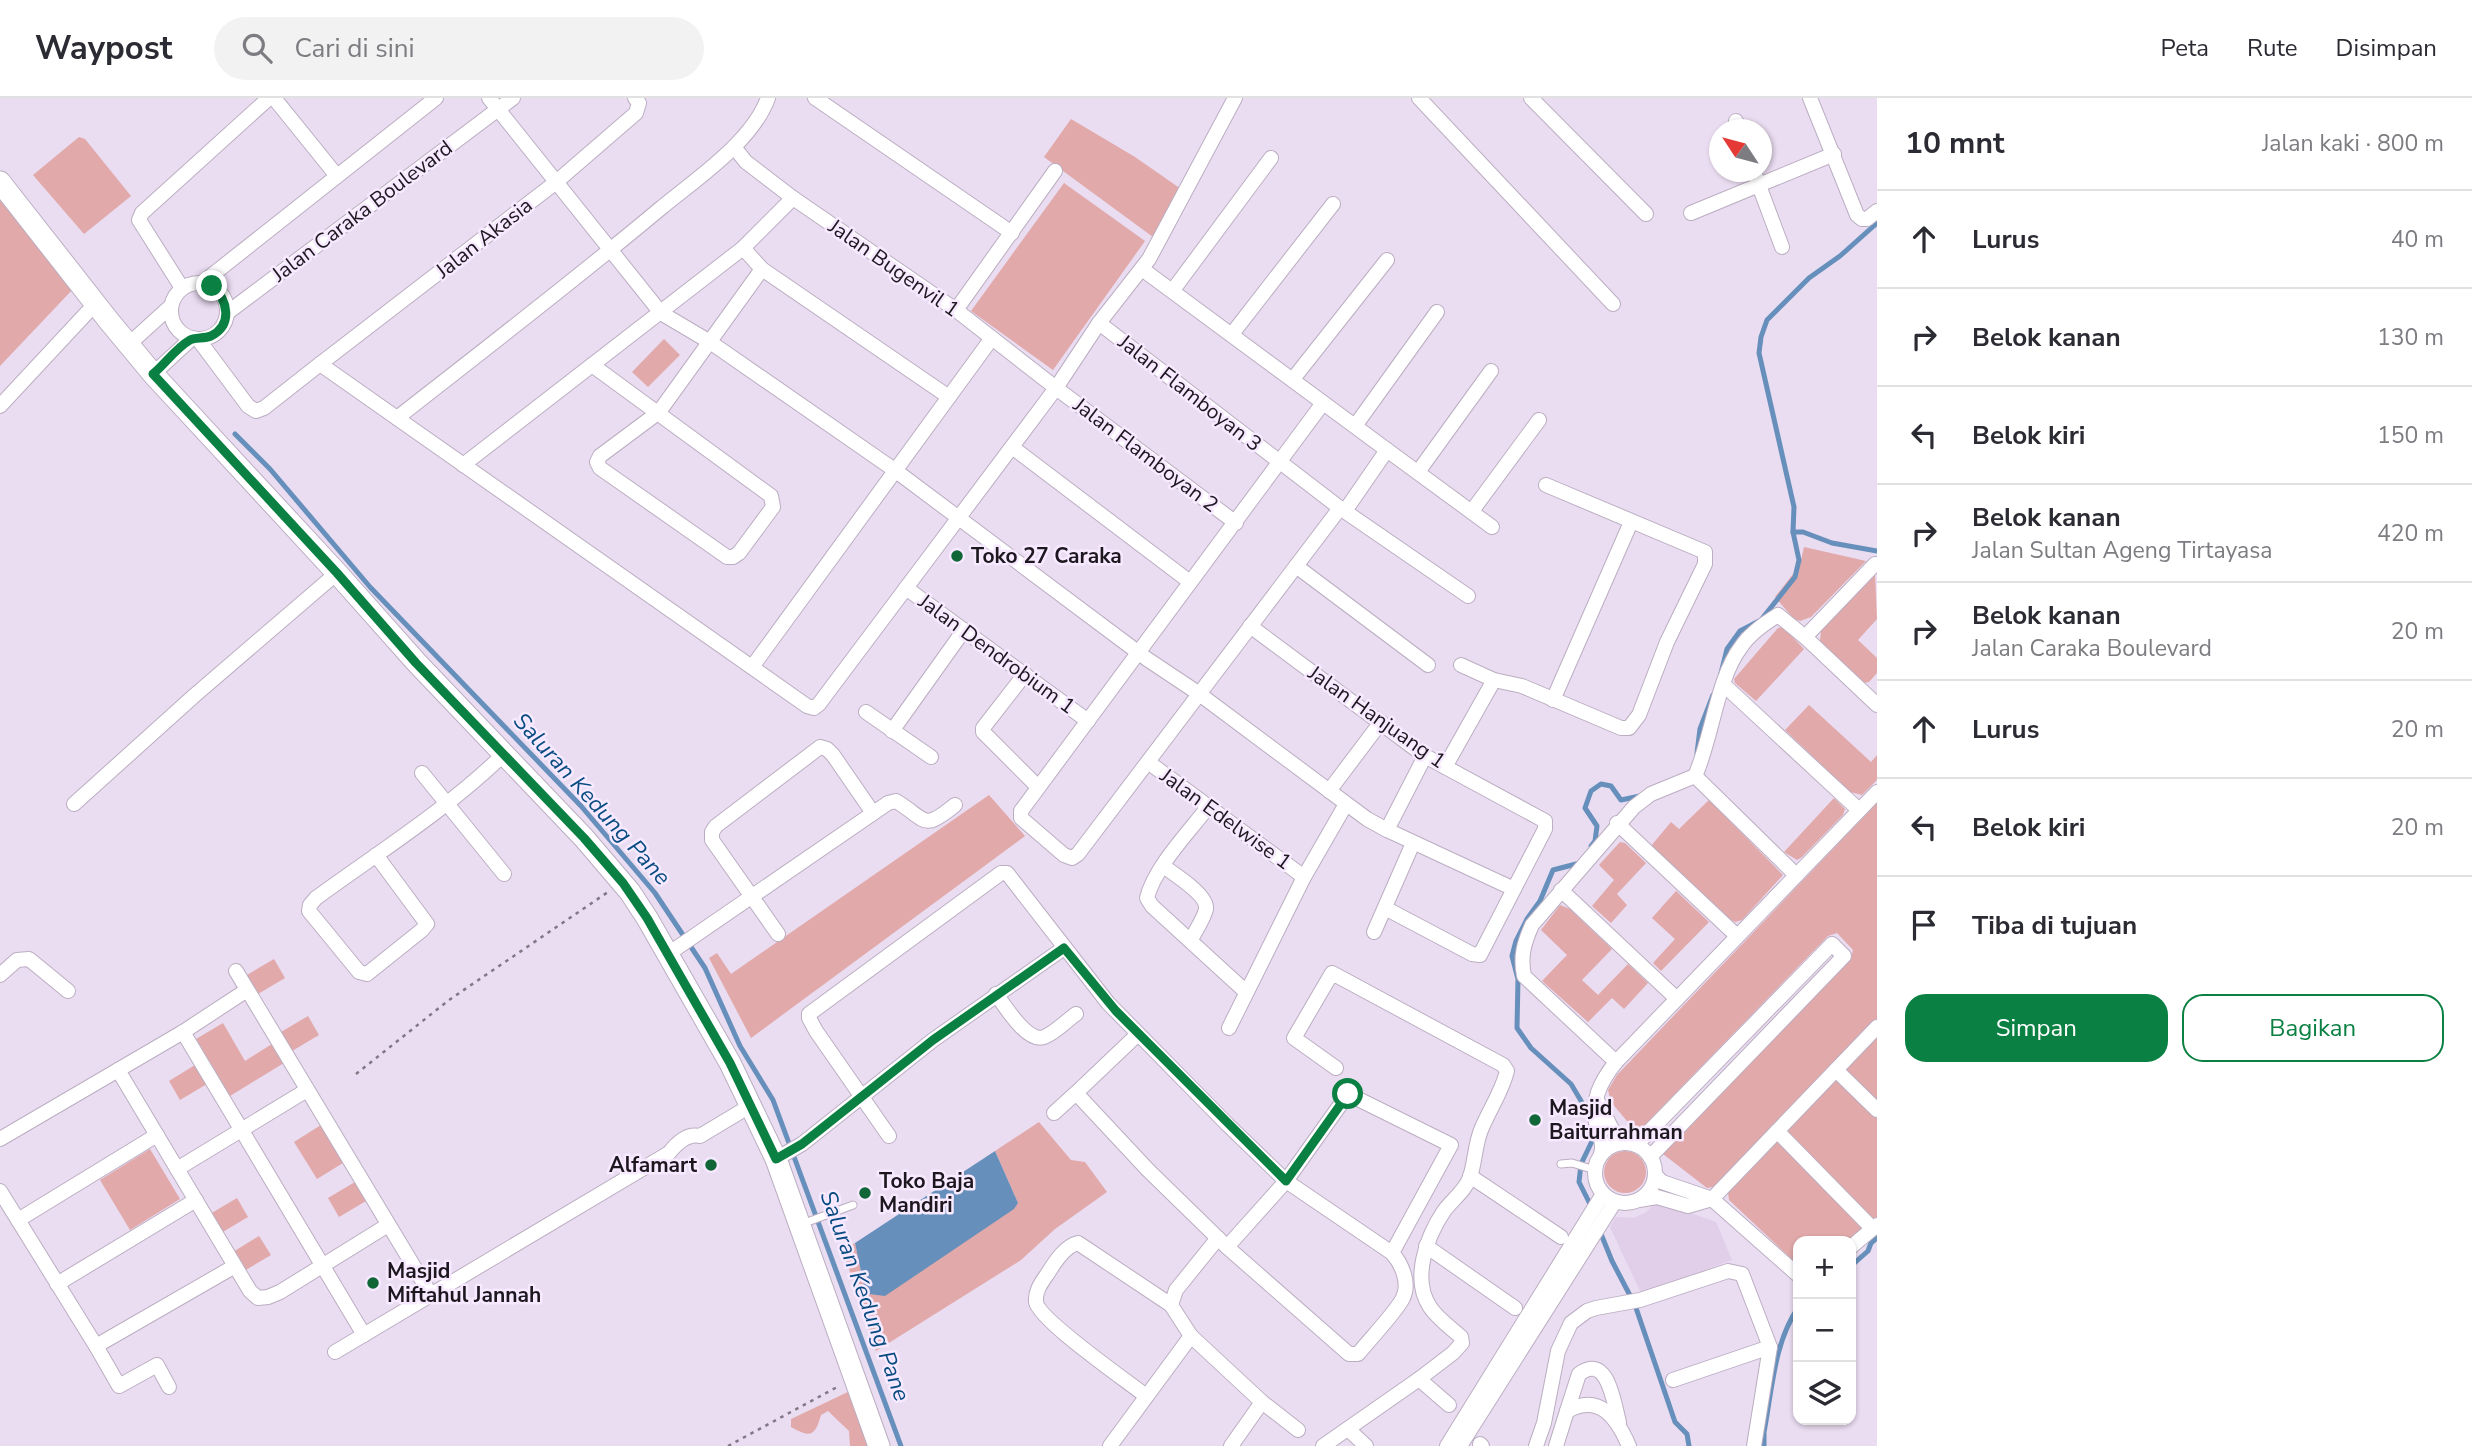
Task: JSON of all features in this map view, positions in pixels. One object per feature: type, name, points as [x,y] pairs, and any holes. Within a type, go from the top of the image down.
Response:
[{"type":"main road","points":[[0,182],[95,304],[132,341],[416,663],[584,838],[623,883],[673,950],[750,1106],[781,1156],[879,1446]]},
{"type":"street","points":[[182,288],[139,220],[142,213],[271,98],[337,176]]},
{"type":"street","name":"Jalan Caraka Boulevard","points":[[202,283],[436,98]]},
{"type":"street","name":"Jalan Caraka Boulevard","points":[[227,313],[493,104],[513,98]]},
{"type":"street","points":[[397,418],[609,251],[734,147],[757,118],[768,98]]},
{"type":"street","points":[[815,98],[1012,233]]},
{"type":"street","points":[[320,364],[807,706],[814,708],[820,704],[1056,388],[1099,323],[1145,264],[1235,98]]},
{"type":"street","points":[[1419,98],[1613,304]]},
{"type":"street","points":[[1531,98],[1646,214]]},
{"type":"street","points":[[1810,98],[1857,215],[1867,219],[1877,211]]},
{"type":"street","name":"Jalan Akasia","points":[[195,338],[248,407],[256,411],[264,408],[555,183],[636,113],[637,101]]},
{"type":"street","points":[[493,104],[661,313],[710,342],[896,471],[1346,804],[1387,830],[1514,890],[1480,955],[1472,954],[1385,908]]},
{"type":"street","name":"Jalan Bugenvil 1","points":[[734,147],[747,162],[793,198],[956,310],[1056,388]]},
{"type":"street","points":[[1772,174],[1835,155]]},
{"type":"street","points":[[1173,290],[1271,158]]},
{"type":"street","points":[[956,310],[1055,171]]},
{"type":"street","points":[[1691,213],[1749,182]]},
{"type":"street","points":[[1758,182],[1782,247]]},
{"type":"street","points":[[463,466],[743,248],[793,198]]},
{"type":"street","points":[[1232,334],[1334,204]]},
{"type":"street","points":[[743,248],[762,269],[949,397]]},
{"type":"street","points":[[1293,379],[1387,260]]},
{"type":"street","points":[[1145,264],[1173,290],[1492,527]]},
{"type":"street","points":[[592,365],[659,412],[771,496],[773,508],[739,553],[733,557],[727,557],[600,468],[597,462],[600,456],[659,412],[762,269]]},
{"type":"street","points":[[202,283],[212,286],[220,293],[227,313],[217,332],[208,337],[195,338],[182,334],[175,326],[171,306],[182,288],[202,283]]},
{"type":"street","points":[[0,406],[95,304]]},
{"type":"street","points":[[132,341],[171,306]]},
{"type":"street","points":[[1355,426],[1437,312]]},
{"type":"street","name":"Jalan Flamboyan 3","points":[[1099,323],[1343,510],[1468,596]]},
{"type":"street","points":[[157,371],[195,338]]},
{"type":"street","points":[[751,667],[992,338]]},
{"type":"street","points":[[1418,472],[1492,371]]},
{"type":"street","name":"Jalan Flamboyan 2","points":[[1056,388],[1236,523]]},
{"type":"street","points":[[1323,402],[1236,523],[1037,786],[1020,815],[1064,855],[1072,858],[1077,854],[1387,450]]},
{"type":"street","points":[[1472,511],[1539,420]]},
{"type":"street","points":[[1012,447],[1190,582]]},
{"type":"street","points":[[1461,665],[1494,680],[1522,686],[1621,728],[1629,728],[1639,715],[1667,642],[1706,559],[1705,552],[1546,485]]},
{"type":"street","points":[[1553,700],[1631,522]]},
{"type":"street","points":[[1805,637],[1875,564]]},
{"type":"street","points":[[1296,566],[1428,665]]},
{"type":"street","points":[[74,804],[337,573]]},
{"type":"street","name":"Jalan Dendrobium 1","points":[[906,588],[1088,721]]},
{"type":"street","points":[[1616,1062],[1524,975],[1521,962],[1524,943],[1532,925],[1617,823],[1651,794],[1695,776],[1724,685],[1740,648],[1757,630],[1778,615],[1874,696]]},
{"type":"street","name":"Jalan Hanjuang 1","points":[[1250,626],[1425,756],[1545,821],[1545,829],[1514,890]]},
{"type":"street","points":[[892,731],[964,630]]},
{"type":"street","points":[[1025,674],[983,728],[983,732],[1037,786]]},
{"type":"street","points":[[1445,767],[1494,680]]},
{"type":"street","points":[[1724,685],[1859,810]]},
{"type":"street","points":[[866,712],[931,757]]},
{"type":"street","points":[[1329,791],[1381,722]]},
{"type":"street","points":[[778,934],[712,840],[716,825],[820,747],[827,749],[832,755],[873,813]]},
{"type":"street","points":[[376,855],[427,924],[367,974],[359,972],[309,911],[310,905],[316,898],[470,787],[503,755]]},
{"type":"street","points":[[1387,830],[1425,756]]},
{"type":"street","name":"Jalan Edelwise 1","points":[[1148,762],[1304,877]]},
{"type":"street","points":[[422,773],[504,874]]},
{"type":"street","points":[[1695,776],[1796,875]]},
{"type":"street","points":[[1601,1154],[1603,1146],[1593,1113],[1601,1081],[1616,1062],[1877,792]]},
{"type":"street","points":[[673,950],[888,803],[896,801],[922,820],[929,821],[936,820],[955,805]]},
{"type":"street","points":[[1228,1028],[1304,877],[1346,804]]},
{"type":"street","points":[[1208,807],[1163,866],[1150,887],[1147,898],[1152,906],[1245,991]]},
{"type":"street","points":[[1617,823],[1737,936]]},
{"type":"street","points":[[1374,932],[1413,843]]},
{"type":"street","points":[[1163,866],[1205,901],[1206,909],[1191,940]]},
{"type":"street","points":[[889,1136],[816,1031],[809,1018],[812,1011],[1001,873],[1007,873],[1108,1003],[1286,1181],[1392,1253],[1401,1263],[1405,1282],[1403,1297],[1358,1354],[1349,1354],[1222,1242],[1076,1093]]},
{"type":"street","points":[[1561,890],[1677,999]]},
{"type":"street","points":[[1604,1204],[1589,1168],[1601,1154],[1619,1143],[1633,1144],[1832,944],[1844,956],[1650,1157]]},
{"type":"street","points":[[781,1156],[802,1144],[933,1040],[1064,948]]},
{"type":"street","points":[[0,975],[17,960],[29,959],[68,991]]},
{"type":"street","points":[[236,971],[431,1295]]},
{"type":"street","points":[[1323,1446],[1453,1353],[1462,1343],[1461,1337],[1430,1307],[1427,1299],[1423,1284],[1426,1247],[1443,1212],[1464,1188],[1470,1176],[1480,1131],[1504,1083],[1507,1071],[1503,1065],[1332,974],[1294,1038],[1336,1068]]},
{"type":"street","points":[[0,1139],[183,1032],[247,990]]},
{"type":"street","points":[[996,994],[1027,1033],[1037,1038],[1044,1037],[1076,1014]]},
{"type":"street","points":[[1604,1204],[1629,1203],[1657,1197],[1688,1206],[1712,1199],[1877,1027]]},
{"type":"street","points":[[183,1032],[365,1335]]},
{"type":"street","points":[[1054,1114],[1138,1034]]},
{"type":"street","points":[[1836,1069],[1877,1110]]},
{"type":"street","points":[[118,1070],[250,1291],[258,1298],[268,1297],[323,1267],[388,1225]]},
{"type":"street","points":[[177,1169],[307,1090]]},
{"type":"street","points":[[1171,1305],[1175,1290],[1286,1181],[1348,1094],[1451,1145],[1392,1253]]},
{"type":"street","points":[[1597,1101],[1612,1132],[1650,1157],[1655,1175],[1662,1182],[1712,1199],[1793,1271]]},
{"type":"street","points":[[335,1352],[669,1153],[676,1144],[692,1134],[700,1136],[750,1106]]},
{"type":"street","points":[[1777,1131],[1875,1226],[1856,1243]]},
{"type":"street","points":[[18,1220],[158,1135]]},
{"type":"street","points":[[1639,1200],[1647,1194],[1655,1175]]},
{"type":"street","points":[[1470,1176],[1561,1237]]},
{"type":"street","points":[[0,1191],[118,1386],[157,1365],[169,1387]]},
{"type":"street","points":[[57,1284],[196,1200]]},
{"type":"street","points":[[1447,1446],[1604,1204]]},
{"type":"street","points":[[1460,1446],[1590,1226]]},
{"type":"street","points":[[1146,1396],[1055,1326],[1039,1309],[1037,1290],[1055,1261],[1073,1244],[1078,1243],[1171,1305],[1191,1336],[1262,1402],[1298,1430]]},
{"type":"street","points":[[1426,1247],[1515,1308]]},
{"type":"street","points":[[96,1346],[236,1266]]},
{"type":"street","points":[[1536,1446],[1544,1423],[1558,1351],[1571,1323],[1587,1311],[1635,1301],[1728,1271],[1742,1274],[1770,1347],[1754,1446]]},
{"type":"street","points":[[1110,1446],[1191,1336]]},
{"type":"street","points":[[1673,1380],[1770,1347]]},
{"type":"street","points":[[1556,1446],[1579,1374],[1590,1368],[1597,1369],[1606,1378],[1629,1446]]},
{"type":"street","points":[[1419,1378],[1449,1405]]},
{"type":"street","points":[[1231,1446],[1262,1402]]},
{"type":"street","points":[[1567,1410],[1583,1403],[1591,1404],[1619,1422]]},
{"type":"street","points":[[1348,1429],[1366,1446]]},
{"type":"lane","points":[[1561,1164],[1572,1163],[1589,1168]]},
{"type":"lane","points":[[802,1224],[853,1205]]},
{"type":"path","points":[[356,1073],[449,1000],[623,883]]},
{"type":"path","points":[[728,1446],[840,1385],[855,1380]]},
{"type":"shaded area","points":[[1071,119],[1135,157],[1181,189],[1153,237],[1044,157]]},
{"type":"shaded area","points":[[79,137],[85,139],[131,196],[84,234],[33,175]]},
{"type":"shaded area","points":[[1064,183],[1145,241],[1053,370],[971,311]]},
{"type":"shaded area","points":[[0,196],[74,288],[0,366]]},
{"type":"shaded area","points":[[664,339],[680,355],[648,387],[632,372]]},
{"type":"shaded area","points":[[1804,547],[1866,561],[1811,617],[1800,621],[1794,619],[1775,597],[1800,565]]},
{"type":"shaded area","points":[[1875,574],[1877,619],[1858,640],[1877,658],[1877,673],[1869,682],[1862,683],[1820,641],[1821,631]]},
{"type":"shaded area","points":[[1783,627],[1804,649],[1756,701],[1735,683],[1734,679],[1778,628]]},
{"type":"shaded area","points":[[1809,705],[1871,762],[1877,755],[1877,780],[1862,795],[1850,792],[1785,730]]},
{"type":"shaded area","points":[[989,795],[1025,836],[751,1038],[709,958],[717,953],[731,974]]},
{"type":"shaded area","points":[[1834,798],[1845,809],[1843,815],[1802,857],[1797,860],[1784,852]]},
{"type":"shaded area","points":[[1709,800],[1783,875],[1742,920],[1735,922],[1651,846],[1671,822],[1679,829]]},
{"type":"shaded area","points":[[1877,803],[1877,1019],[1713,1187],[1707,1188],[1663,1154],[1851,958],[1853,950],[1837,933],[1828,936],[1637,1133],[1611,1102],[1608,1090],[1617,1075]]},
{"type":"shaded area","points":[[1620,842],[1625,843],[1646,863],[1617,894],[1627,905],[1611,923],[1592,906],[1614,880],[1599,865]]},
{"type":"shaded area","points":[[1676,891],[1709,922],[1661,971],[1653,963],[1675,939],[1652,918]]},
{"type":"shaded area","points":[[1560,905],[1570,909],[1612,949],[1582,980],[1598,995],[1628,964],[1648,983],[1624,1009],[1612,998],[1588,1022],[1542,981],[1567,955],[1541,930]]},
{"type":"shaded area","points":[[274,959],[285,978],[258,994],[247,975]]},
{"type":"shaded area","points":[[308,1016],[319,1035],[292,1051],[281,1032]]},
{"type":"shaded area","points":[[223,1023],[245,1061],[272,1044],[284,1063],[230,1096],[196,1039]]},
{"type":"shaded area","points":[[1877,1035],[1877,1219],[1855,1236],[1793,1236],[1793,1260],[1729,1200],[1728,1192]]},
{"type":"shaded area","points":[[195,1065],[207,1084],[180,1100],[169,1081]]},
{"type":"shaded area","points":[[1039,1122],[1071,1160],[1085,1162],[1107,1192],[1055,1229],[1021,1260],[876,1351],[843,1251],[855,1243],[864,1286],[1018,1203],[995,1151]]},
{"type":"shaded area","points":[[321,1125],[343,1163],[317,1179],[294,1142]]},
{"type":"shaded area","points":[[150,1149],[180,1199],[130,1230],[100,1180]]},
{"type":"shaded area","points":[[1625,1151],[1640,1157],[1646,1172],[1640,1187],[1625,1193],[1610,1187],[1604,1172],[1610,1157]]},
{"type":"shaded area","points":[[355,1182],[366,1201],[339,1217],[328,1198]]},
{"type":"shaded area","points":[[237,1198],[248,1217],[221,1233],[210,1214]]},
{"type":"shaded area","points":[[1657,1201],[1716,1222],[1732,1260],[1641,1293],[1610,1227],[1616,1217],[1633,1218],[1645,1213]]},
{"type":"shaded area","points":[[259,1236],[271,1255],[244,1271],[233,1252]]},
{"type":"shaded area","points":[[850,1391],[869,1446],[850,1446],[849,1431],[828,1411],[821,1415],[812,1433],[804,1433],[791,1427],[791,1419]]},
{"type":"water","points":[[995,1151],[1018,1203],[1014,1209],[885,1296],[869,1294],[864,1286],[855,1243]]},
{"type":"waterway","points":[[1721,673],[1727,649],[1740,631],[1761,620],[1795,577],[1799,560],[1793,532],[1794,507],[1759,353],[1761,337],[1767,320],[1809,278],[1840,256],[1877,223]]},
{"type":"waterway","name":"Saluran Kedung Pane","points":[[235,434],[270,469],[370,587],[581,806],[655,893],[705,968],[740,1046],[773,1100],[901,1446]]},
{"type":"waterway","points":[[1793,532],[1803,532],[1832,543],[1877,551]]},
{"type":"waterway","points":[[1697,753],[1700,729],[1713,695]]},
{"type":"waterway","points":[[1591,846],[1595,841],[1597,826],[1585,808],[1591,791],[1601,784],[1611,786],[1621,800],[1640,796]]},
{"type":"waterway","points":[[1580,863],[1553,870],[1540,901],[1516,941],[1512,956],[1518,979],[1517,1028],[1531,1048],[1571,1084],[1590,1116]]},
{"type":"waterway","points":[[1591,1206],[1579,1182],[1581,1164],[1595,1135]]},
{"type":"waterway","points":[[1599,1229],[1635,1305],[1675,1422],[1687,1434],[1689,1446]]},
{"type":"waterway","points":[[1856,1262],[1877,1238]]},
{"type":"waterway","points":[[1764,1446],[1764,1432],[1779,1351],[1793,1316]]},
{"type":"place","name":"Toko 27 Caraka","points":[[957,556]]},
{"type":"place","name":"Masjid Baiturrahman","points":[[1535,1120]]},
{"type":"place","name":"Alfamart","points":[[711,1165]]},
{"type":"place","name":"Toko Baja Mandiri","points":[[865,1193]]},
{"type":"place","name":"Masjid Miftahul Jannah","points":[[373,1283]]},
{"type":"route","points":[[212,286],[225,302],[227,313],[217,332],[208,337],[192,338],[153,374],[337,573],[416,663],[584,838],[623,883],[647,918],[730,1063],[776,1159],[802,1144],[933,1040],[1064,948],[1108,1003],[1286,1181],[1348,1094]]}]
